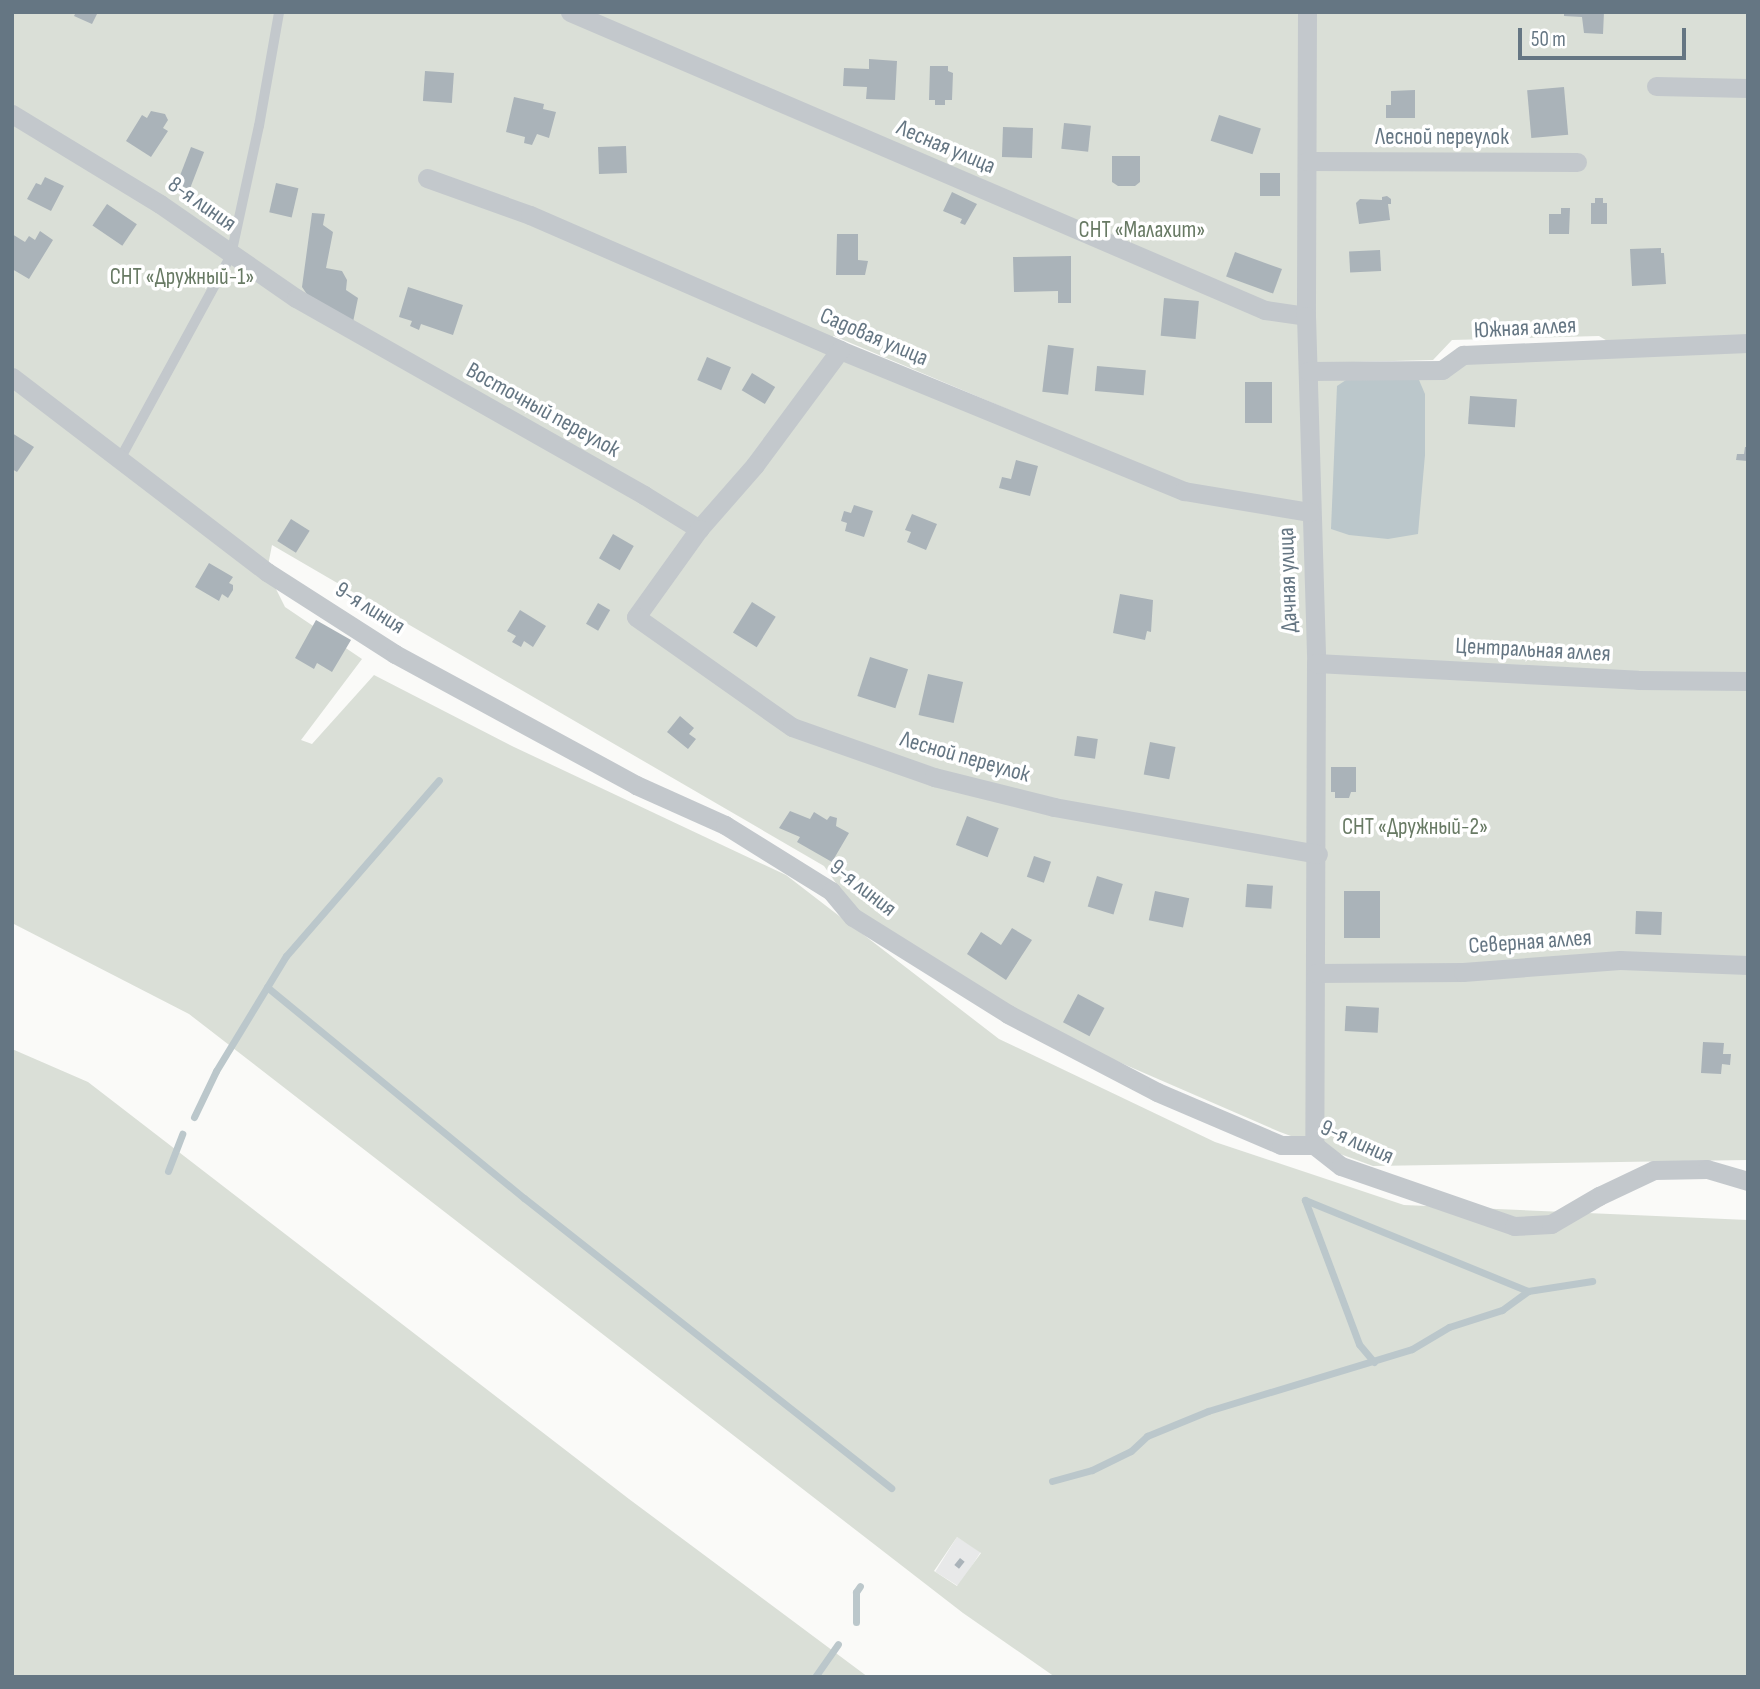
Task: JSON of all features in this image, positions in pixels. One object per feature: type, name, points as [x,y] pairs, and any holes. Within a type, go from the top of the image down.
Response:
[{"type":"street","name":"Лесная улица","points":[[570,12],[1265,310],[1306,316]]},
{"type":"street","name":"Дачная улица","points":[[1307,12],[1306,316],[1310,512],[1317,663],[1318,853],[1314,1145]]},
{"type":"street","points":[[1656,86],[1748,88]]},
{"type":"street","name":"8-я линия","points":[[12,114],[160,204],[296,298],[362,336]]},
{"type":"street","name":"Лесной переулок","points":[[1307,161],[1577,162]]},
{"type":"street","name":"Садовая улица","points":[[427,178],[530,215],[840,350],[1184,491],[1310,512]]},
{"type":"street","name":"Восточный переулок","points":[[362,336],[644,495],[699,529]]},
{"type":"street","name":"Южная аллея","points":[[1308,371],[1442,370],[1464,355],[1748,343]]},
{"type":"street","points":[[699,529],[755,465],[840,350]]},
{"type":"street","name":"9-я линия","points":[[12,377],[267,572],[395,654],[613,773],[725,825],[831,891],[853,917],[1008,1014],[1157,1092],[1281,1145],[1314,1145],[1341,1166],[1514,1226],[1551,1224],[1599,1196],[1654,1170],[1707,1169],[1748,1181]]},
{"type":"street","name":"Лесной переулок","points":[[699,529],[636,617],[792,727],[934,777],[1054,807],[1318,853]]},
{"type":"street","name":"Центральная аллея","points":[[1317,663],[1638,680],[1748,681]]},
{"type":"street","name":"Северная аллея","points":[[1316,973],[1463,972],[1620,960],[1748,965]]},
{"type":"lane","points":[[120,458],[231,255],[259,125],[279,12]]},
{"type":"shaded area","points":[[1346,380],[1419,380],[1425,394],[1425,455],[1418,534],[1388,539],[1349,535],[1331,529],[1337,386]]},
{"type":"shaded area","points":[[957,1537],[981,1552],[959,1587],[935,1572]]},
{"type":"green space","points":[[12,12],[1748,12],[1748,1160],[1373,1166],[1280,1132],[1105,1056],[1073,1055],[859,916],[824,866],[272,545],[267,571],[285,607],[362,659],[301,740],[312,744],[374,675],[514,747],[786,875],[999,1039],[1215,1142],[1404,1205],[1748,1220],[1748,1677],[1055,1677],[963,1613],[189,1014],[12,923]],"holes":[[[833,336],[1185,484],[840,350]],[[1599,336],[1619,348],[1463,355],[1442,370],[1314,363],[1433,360],[1452,340]],[[957,1537],[981,1553],[957,1586],[934,1571]]]},
{"type":"green space","points":[[12,1049],[88,1082],[629,1499],[868,1677],[12,1677]]},
{"type":"building","points":[[76,12],[98,12],[92,24],[74,16]]},
{"type":"building","points":[[1564,12],[1604,12],[1603,34],[1584,33],[1582,17],[1564,16]]},
{"type":"building","points":[[869,59],[897,61],[895,100],[866,99],[867,87],[843,86],[844,68],[869,69]]},
{"type":"building","points":[[930,66],[948,66],[948,71],[953,73],[952,100],[945,100],[945,105],[935,105],[935,100],[929,100]]},
{"type":"building","points":[[425,71],[454,73],[452,103],[423,101]]},
{"type":"building","points":[[1564,87],[1568,135],[1531,138],[1527,90]]},
{"type":"building","points":[[1415,90],[1415,118],[1386,118],[1386,105],[1391,105],[1391,91]]},
{"type":"building","points":[[514,97],[544,104],[543,109],[556,112],[549,138],[537,134],[532,145],[524,143],[525,137],[506,132]]},
{"type":"building","points":[[151,111],[165,114],[168,120],[163,128],[168,131],[151,157],[126,141],[142,115],[147,118]]},
{"type":"building","points":[[1219,115],[1261,129],[1253,154],[1211,141]]},
{"type":"building","points":[[1064,123],[1091,126],[1088,152],[1061,149]]},
{"type":"building","points":[[1003,127],[1033,128],[1032,158],[1002,157]]},
{"type":"building","points":[[626,146],[627,173],[599,174],[598,147]]},
{"type":"building","points":[[191,147],[204,152],[190,189],[177,184]]},
{"type":"building","points":[[1112,156],[1140,156],[1140,182],[1135,186],[1118,186],[1112,182]]},
{"type":"building","points":[[1260,173],[1280,173],[1280,196],[1260,196]]},
{"type":"building","points":[[45,177],[64,186],[51,211],[27,199],[36,183],[41,185]]},
{"type":"building","points":[[276,183],[298,188],[292,217],[269,212]]},
{"type":"building","points":[[952,192],[977,204],[965,225],[960,223],[962,219],[943,211]]},
{"type":"building","points":[[1382,197],[1391,199],[1391,204],[1388,204],[1390,220],[1359,224],[1356,203],[1360,199],[1382,200]]},
{"type":"building","points":[[1595,198],[1603,198],[1603,203],[1607,203],[1607,224],[1591,224],[1591,203],[1595,203]]},
{"type":"building","points":[[107,204],[137,224],[122,246],[92,226]]},
{"type":"building","points":[[1561,208],[1570,208],[1569,234],[1549,234],[1549,214],[1561,214]]},
{"type":"building","points":[[312,213],[325,214],[323,225],[333,232],[326,268],[342,271],[347,280],[346,290],[358,298],[353,322],[315,306],[302,287]]},
{"type":"building","points":[[40,231],[53,240],[29,279],[12,269],[12,234],[25,242],[29,236],[35,240]]},
{"type":"building","points":[[837,234],[858,234],[858,260],[868,261],[865,275],[836,275]]},
{"type":"building","points":[[1661,248],[1661,253],[1664,253],[1666,284],[1632,286],[1630,249]]},
{"type":"building","points":[[1380,250],[1381,271],[1350,273],[1349,252]]},
{"type":"building","points":[[1235,252],[1282,269],[1273,294],[1226,276]]},
{"type":"building","points":[[1071,256],[1071,303],[1058,303],[1058,291],[1014,292],[1013,257]]},
{"type":"building","points":[[408,287],[463,305],[453,335],[421,324],[419,330],[410,326],[412,321],[399,317]]},
{"type":"building","points":[[1164,298],[1199,301],[1196,339],[1161,336]]},
{"type":"building","points":[[1048,345],[1074,348],[1068,395],[1042,392]]},
{"type":"building","points":[[707,357],[731,367],[721,390],[697,380]]},
{"type":"building","points":[[1097,366],[1146,370],[1144,395],[1095,391]]},
{"type":"building","points":[[752,373],[775,387],[765,404],[742,390]]},
{"type":"building","points":[[1245,382],[1272,382],[1272,423],[1245,423]]},
{"type":"building","points":[[1470,396],[1517,399],[1515,427],[1468,424]]},
{"type":"building","points":[[12,433],[34,447],[17,472],[12,469]]},
{"type":"building","points":[[1745,447],[1748,447],[1748,461],[1736,460],[1737,454],[1744,454]]},
{"type":"building","points":[[1016,460],[1038,466],[1030,496],[999,488],[1002,477],[1011,479]]},
{"type":"building","points":[[854,505],[873,511],[864,537],[845,531],[847,523],[841,521],[844,511],[851,513]]},
{"type":"building","points":[[912,514],[937,524],[926,550],[907,542],[911,532],[905,530]]},
{"type":"building","points":[[291,519],[310,531],[296,553],[277,541]]},
{"type":"building","points":[[613,534],[634,546],[620,570],[599,558]]},
{"type":"building","points":[[209,563],[233,577],[229,583],[233,585],[233,590],[228,598],[222,594],[219,601],[195,587]]},
{"type":"building","points":[[1120,594],[1153,600],[1151,632],[1147,631],[1145,640],[1113,633]]},
{"type":"building","points":[[752,602],[776,617],[757,647],[733,633]]},
{"type":"building","points":[[598,603],[610,610],[598,631],[586,624]]},
{"type":"building","points":[[520,610],[546,626],[533,647],[524,641],[521,647],[512,642],[516,636],[507,631]]},
{"type":"building","points":[[316,620],[351,640],[332,672],[317,663],[314,669],[295,658]]},
{"type":"building","points":[[870,657],[908,669],[895,708],[857,696]]},
{"type":"building","points":[[928,674],[963,682],[954,723],[919,715]]},
{"type":"building","points":[[680,716],[694,728],[689,734],[696,739],[688,749],[667,732]]},
{"type":"building","points":[[1077,736],[1098,739],[1095,759],[1074,756]]},
{"type":"building","points":[[1150,742],[1176,747],[1169,779],[1144,774]]},
{"type":"building","points":[[1331,767],[1356,767],[1356,792],[1351,792],[1349,798],[1335,798],[1335,792],[1331,792]]},
{"type":"building","points":[[790,811],[810,819],[814,812],[827,820],[830,816],[837,818],[836,826],[849,833],[832,862],[797,842],[800,837],[779,828]]},
{"type":"building","points":[[967,816],[999,828],[988,857],[956,845]]},
{"type":"building","points":[[1034,856],[1051,862],[1044,883],[1027,877]]},
{"type":"building","points":[[1097,876],[1123,884],[1113,914],[1088,907]]},
{"type":"building","points":[[1247,884],[1273,886],[1271,909],[1245,907]]},
{"type":"building","points":[[1155,891],[1189,898],[1183,928],[1149,920]]},
{"type":"building","points":[[1344,891],[1380,891],[1380,938],[1344,938]]},
{"type":"building","points":[[1636,911],[1662,912],[1661,935],[1635,934]]},
{"type":"building","points":[[1012,928],[1032,940],[1006,980],[967,954],[981,932],[1001,945]]},
{"type":"building","points":[[1078,994],[1104,1008],[1089,1036],[1063,1022]]},
{"type":"building","points":[[1346,1006],[1379,1008],[1378,1033],[1345,1031]]},
{"type":"building","points":[[1703,1042],[1724,1043],[1723,1054],[1731,1054],[1730,1065],[1722,1064],[1721,1074],[1701,1073]]},
{"type":"building","points":[[960,1558],[965,1562],[959,1569],[954,1565]]},
{"type":"waterway","points":[[194,1117],[216,1071],[286,956],[439,780]]},
{"type":"waterway","points":[[267,987],[524,1198],[891,1488]]},
{"type":"waterway","points":[[168,1171],[182,1134]]},
{"type":"waterway","points":[[1374,1362],[1359,1344],[1305,1200],[1528,1291]]},
{"type":"waterway","points":[[1052,1481],[1092,1470],[1131,1451],[1147,1436],[1208,1411],[1412,1349],[1449,1327],[1502,1310],[1528,1291],[1592,1281]]},
{"type":"waterway","points":[[856,1622],[856,1592],[860,1586]]},
{"type":"waterway","points":[[815,1677],[838,1644]]},
{"type":"park label","name":"СНТ «Малахит»","points":[[1142,230]]},
{"type":"park label","name":"СНТ «Дружный-1»","points":[[182,277]]},
{"type":"park label","name":"СНТ «Дружный-2»","points":[[1415,827]]}]
